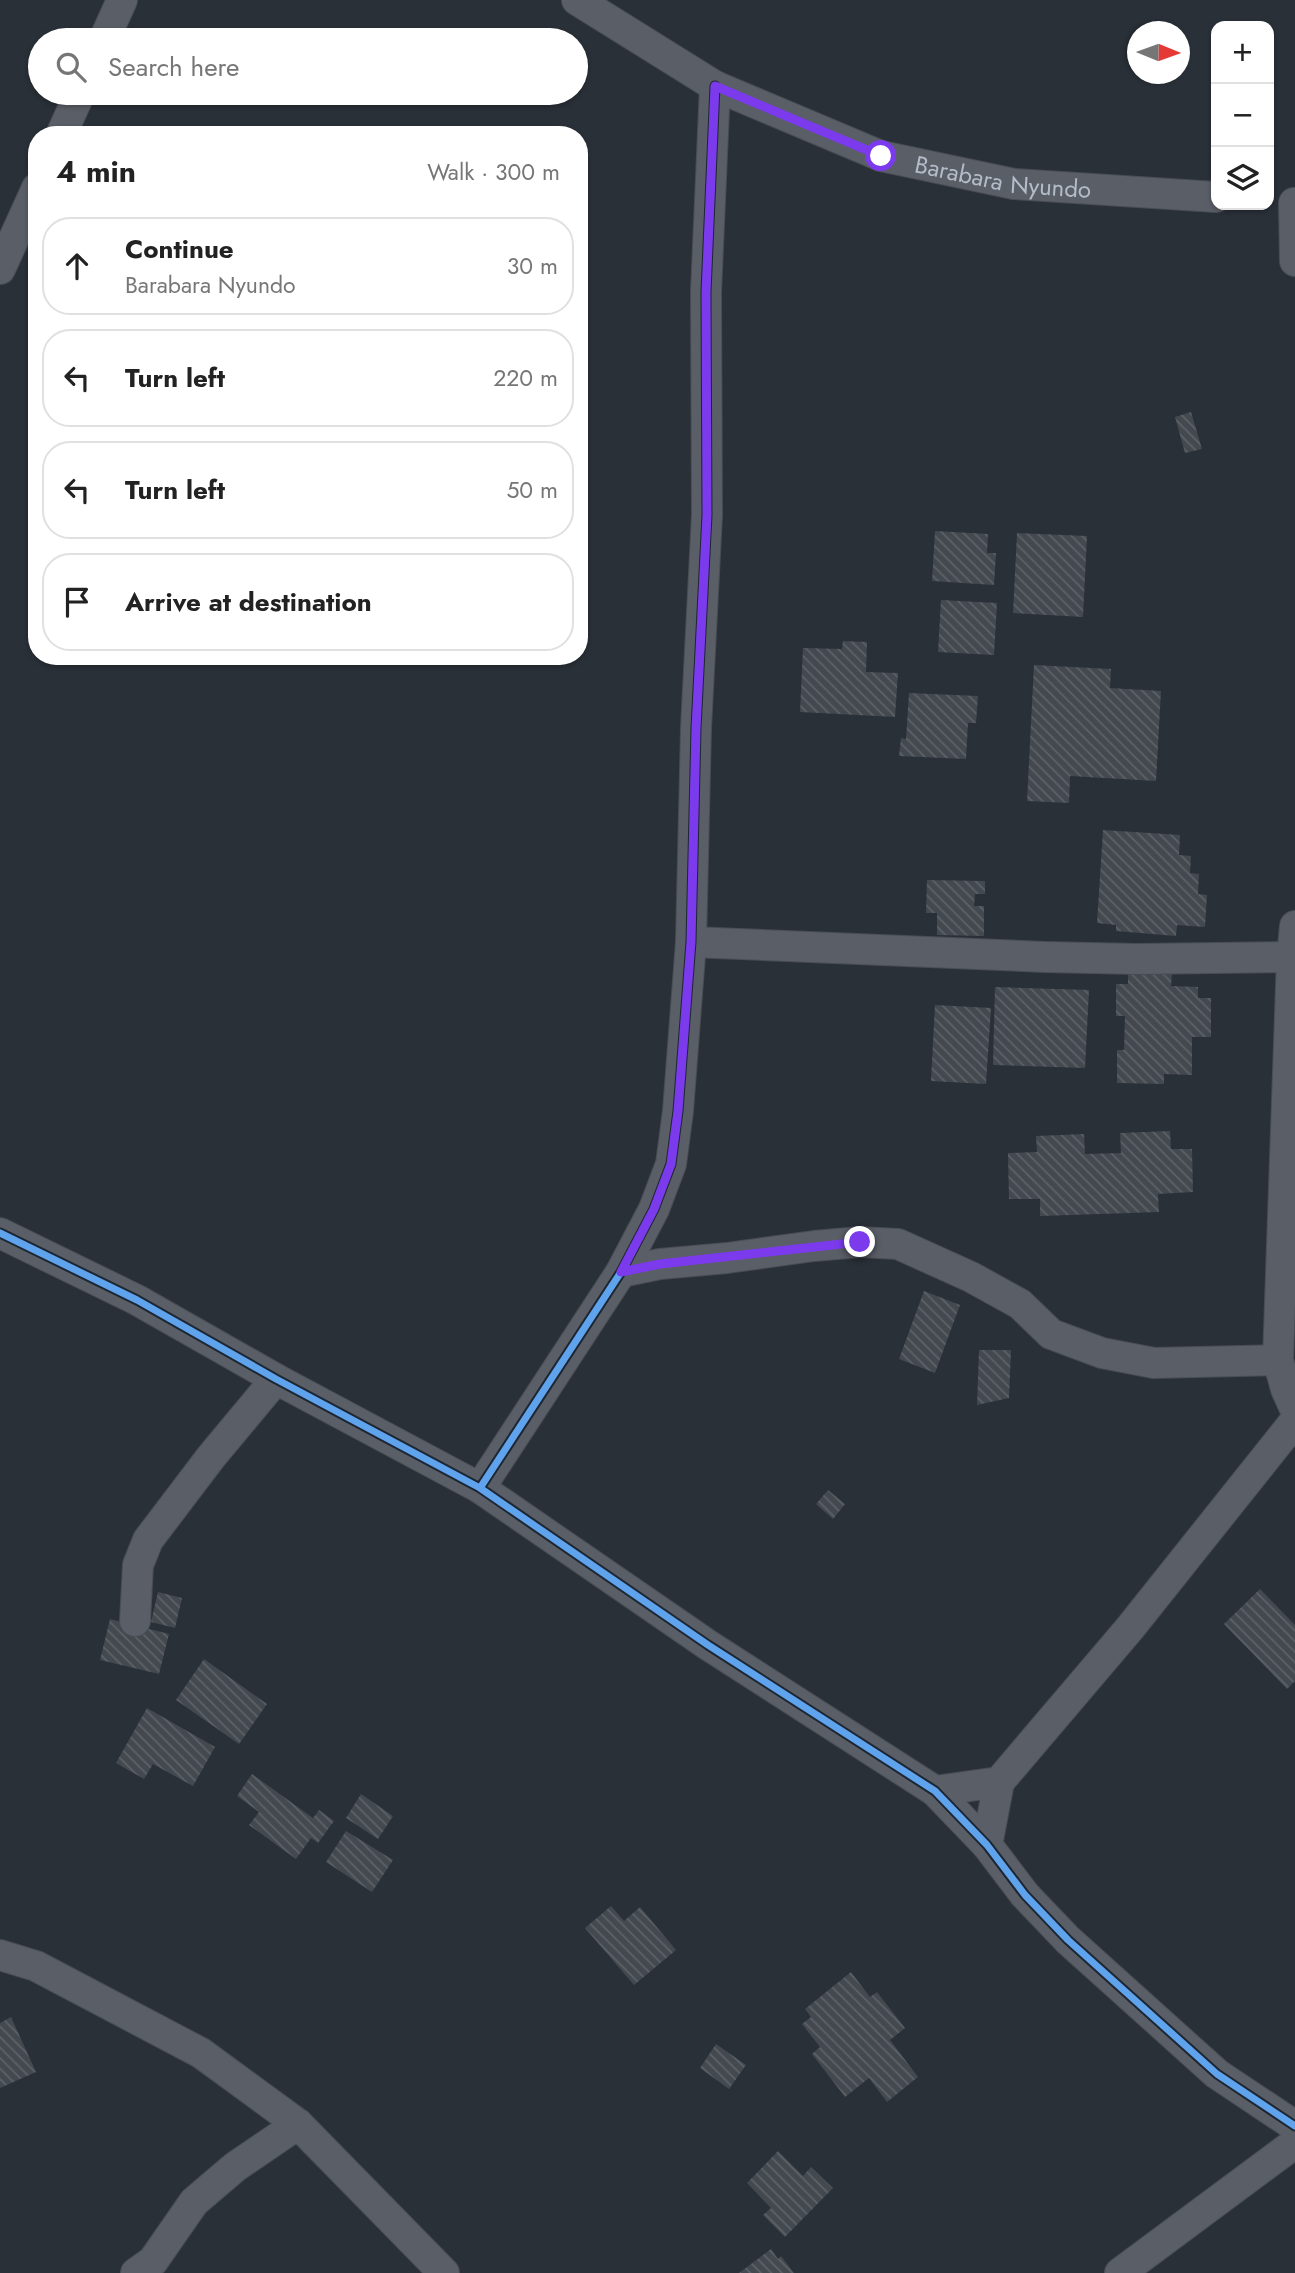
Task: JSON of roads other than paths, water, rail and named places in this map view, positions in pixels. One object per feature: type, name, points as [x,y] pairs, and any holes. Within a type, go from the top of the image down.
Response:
[{"type":"street","points":[[109,28],[122,0]]},
{"type":"street","name":"Barabara Nyundo","points":[[577,0],[715,86],[881,156],[1014,184],[1211,197]]},
{"type":"street","points":[[480,1488],[621,1272],[654,1209],[671,1164],[678,1111],[691,942],[696,728],[707,515],[706,292],[715,86]]},
{"type":"street","points":[[65,126],[75,105]]},
{"type":"street","points":[[1274,201],[1295,203],[1295,261]]},
{"type":"street","points":[[0,268],[28,207]]},
{"type":"street","points":[[1295,926],[1278,1360],[1286,1390],[1295,1409]]},
{"type":"street","points":[[691,942],[1084,958],[1292,957]]},
{"type":"street","points":[[0,1233],[137,1300],[276,1379],[480,1488],[708,1645],[935,1791],[987,1845],[1025,1895],[1068,1940],[1217,2074],[1295,2126]]},
{"type":"street","points":[[621,1272],[660,1264],[814,1246],[860,1242],[898,1244],[971,1277],[1020,1304],[1051,1334],[1102,1353],[1154,1363],[1278,1360]]},
{"type":"street","points":[[135,1622],[138,1565],[148,1540],[211,1457],[276,1379]]},
{"type":"street","points":[[987,1845],[999,1782],[1130,1628],[1295,1421]]},
{"type":"street","points":[[935,1791],[999,1782]]},
{"type":"street","points":[[0,1955],[36,1966],[201,2053],[298,2124],[444,2273]]},
{"type":"street","points":[[135,2273],[153,2261],[194,2202],[235,2167],[298,2124]]},
{"type":"street","points":[[1120,2273],[1295,2143]]}]
